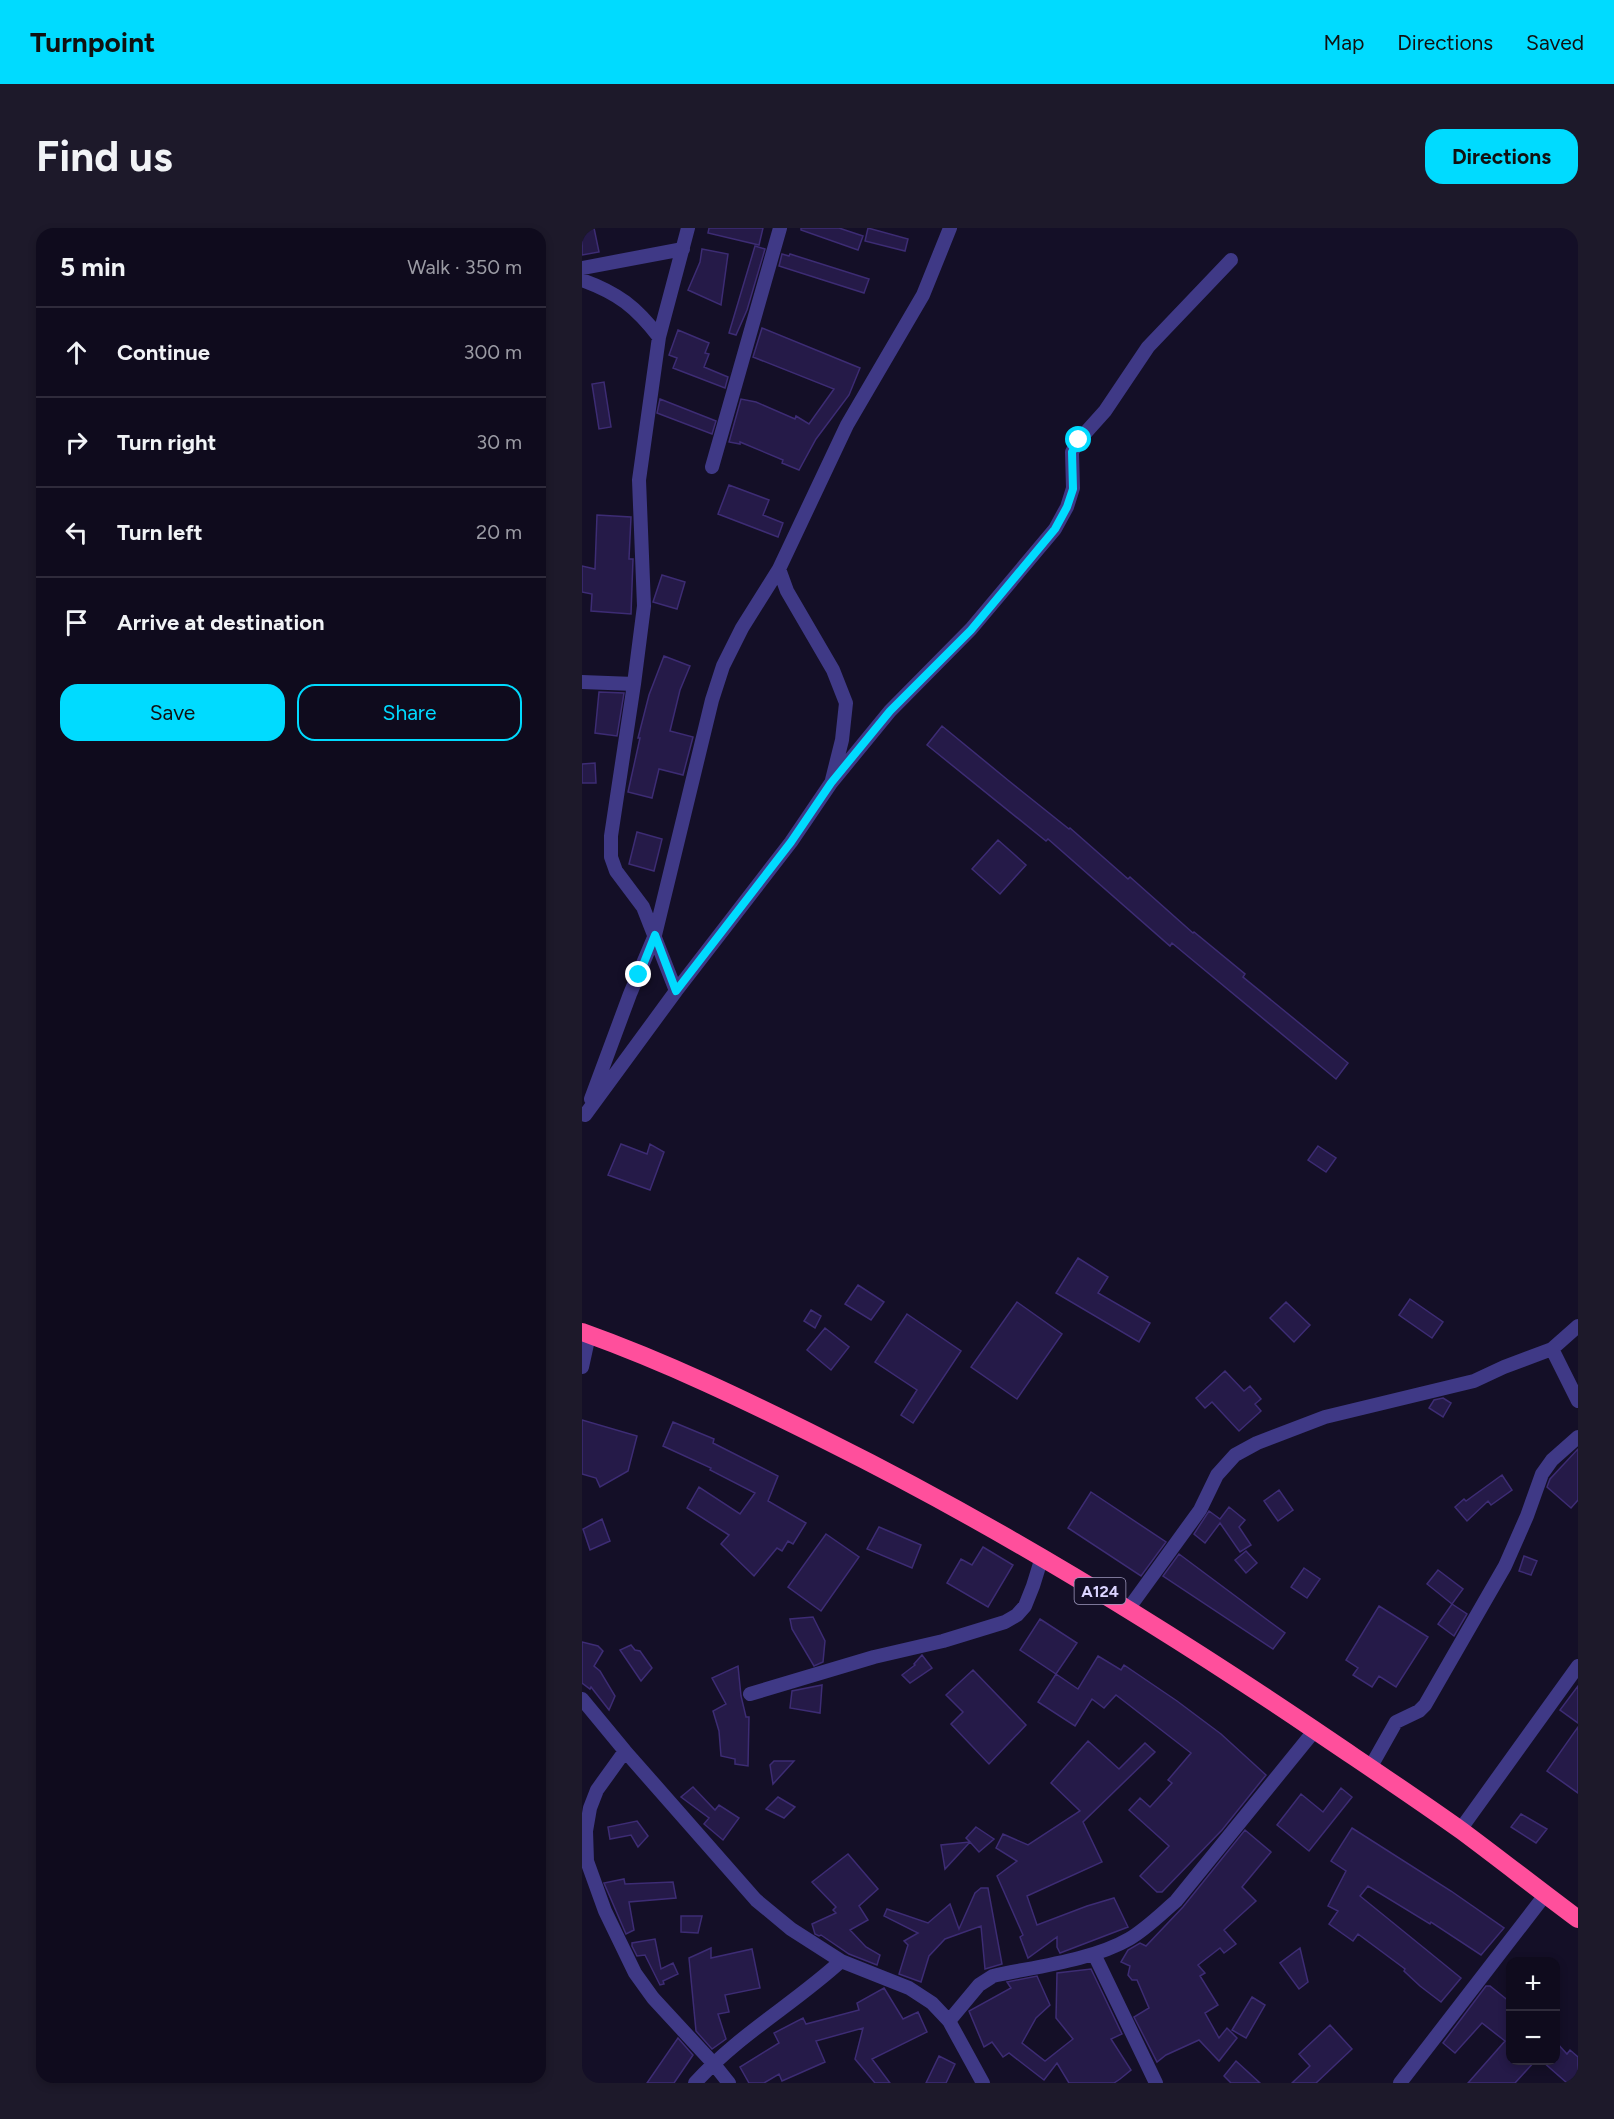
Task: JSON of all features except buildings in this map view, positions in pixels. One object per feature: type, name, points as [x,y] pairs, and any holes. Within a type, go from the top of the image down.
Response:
[{"type":"highway","name":"A124","points":[[586,1333],[668,1366],[767,1412],[950,1504],[1129,1608],[1460,1830],[1578,1919]]},
{"type":"street","points":[[676,991],[643,907],[616,872],[611,857],[611,836],[644,606],[639,480],[659,337],[688,228]]},
{"type":"street","points":[[712,466],[780,228]]},
{"type":"street","points":[[583,1118],[655,935],[712,700],[723,666],[742,628],[779,569],[847,426],[923,294],[950,228]]},
{"type":"street","points":[[582,268],[683,249]]},
{"type":"street","points":[[583,1118],[676,991],[791,842],[831,783],[890,711],[971,630],[1055,529],[1067,507],[1073,489],[1072,452],[1079,440],[1105,411],[1148,347],[1231,260]]},
{"type":"street","points":[[582,280],[609,290],[629,303],[645,318],[659,337]]},
{"type":"street","points":[[779,569],[787,591],[834,670],[846,704],[842,740],[831,783]]},
{"type":"street","points":[[582,682],[634,684]]},
{"type":"street","points":[[1129,1608],[1200,1510],[1217,1475],[1235,1455],[1257,1443],[1325,1418],[1474,1381],[1552,1349],[1578,1326]]},
{"type":"street","points":[[582,1367],[586,1333]]},
{"type":"street","points":[[1552,1349],[1578,1401]]},
{"type":"street","points":[[1370,1768],[1396,1722],[1419,1711],[1425,1705],[1505,1566],[1542,1474],[1552,1460],[1578,1437]]},
{"type":"street","points":[[750,1694],[874,1657],[943,1641],[1005,1622],[1017,1615],[1025,1606],[1042,1557]]},
{"type":"street","points":[[1460,1830],[1578,1666]]},
{"type":"street","points":[[582,1698],[625,1751],[756,1900],[790,1929],[841,1961],[909,1988],[932,2003],[949,2021],[983,2083]]},
{"type":"street","points":[[949,2021],[979,1985],[993,1976],[1094,1954],[1128,1939],[1176,1901],[1314,1730]]},
{"type":"street","points":[[625,1751],[597,1791],[590,1808],[586,1832],[587,1860],[605,1911],[635,1973],[653,1998],[729,2083]]},
{"type":"street","points":[[1400,2083],[1545,1895]]},
{"type":"street","points":[[1094,1954],[1156,2083]]},
{"type":"street","points":[[695,2083],[713,2063],[756,2027],[813,1986],[841,1961]]},
{"type":"route","points":[[639,975],[655,935],[676,991],[791,842],[831,783],[890,711],[971,630],[1055,529],[1067,507],[1073,489],[1072,452],[1079,440]]}]
